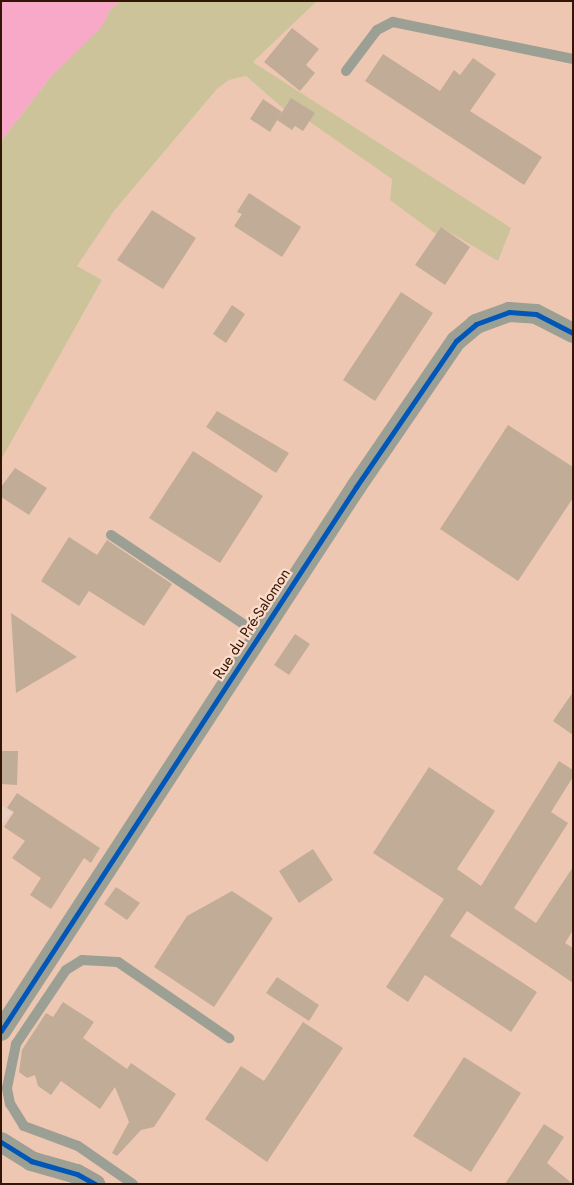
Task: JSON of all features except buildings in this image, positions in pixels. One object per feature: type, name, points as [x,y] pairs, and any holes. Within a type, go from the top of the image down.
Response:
[{"type":"street","name":"Rue du Pré-Salomon","points":[[1,1031],[260,635],[456,341],[476,324],[509,312],[536,314],[573,333]]},
{"type":"street","points":[[1,1142],[31,1161],[77,1174],[95,1184]]},
{"type":"lane","points":[[346,71],[377,30],[393,22],[573,59]]},
{"type":"lane","points":[[111,535],[260,635]]},
{"type":"lane","points":[[133,1184],[78,1146],[24,1126],[10,1104],[7,1074],[11,1054],[66,970],[82,960],[118,962],[229,1038]]},
{"type":"shaded area","points":[[1,1],[120,1],[110,10],[101,28],[52,75],[1,141]]},
{"type":"shaded area","points":[[120,1],[317,1],[253,62],[511,228],[498,261],[441,227],[436,234],[390,200],[392,179],[300,115],[304,106],[291,99],[285,110],[246,76],[229,80],[217,89],[114,211],[77,266],[102,280],[2,458],[1,141],[52,75],[100,28],[110,10]]},
{"type":"shaded area","points":[[317,1],[573,1],[573,1184],[1,1184],[1,825],[13,812],[1,805],[1,458],[102,281],[77,266],[114,211],[217,89],[229,80],[246,76],[284,109],[294,89],[253,62]]},
{"type":"cycle path","points":[[1,1031],[356,487],[456,341],[476,324],[509,312],[536,314],[573,333]]},
{"type":"cycle path","points":[[1,1142],[31,1161],[77,1174],[95,1184]]}]
